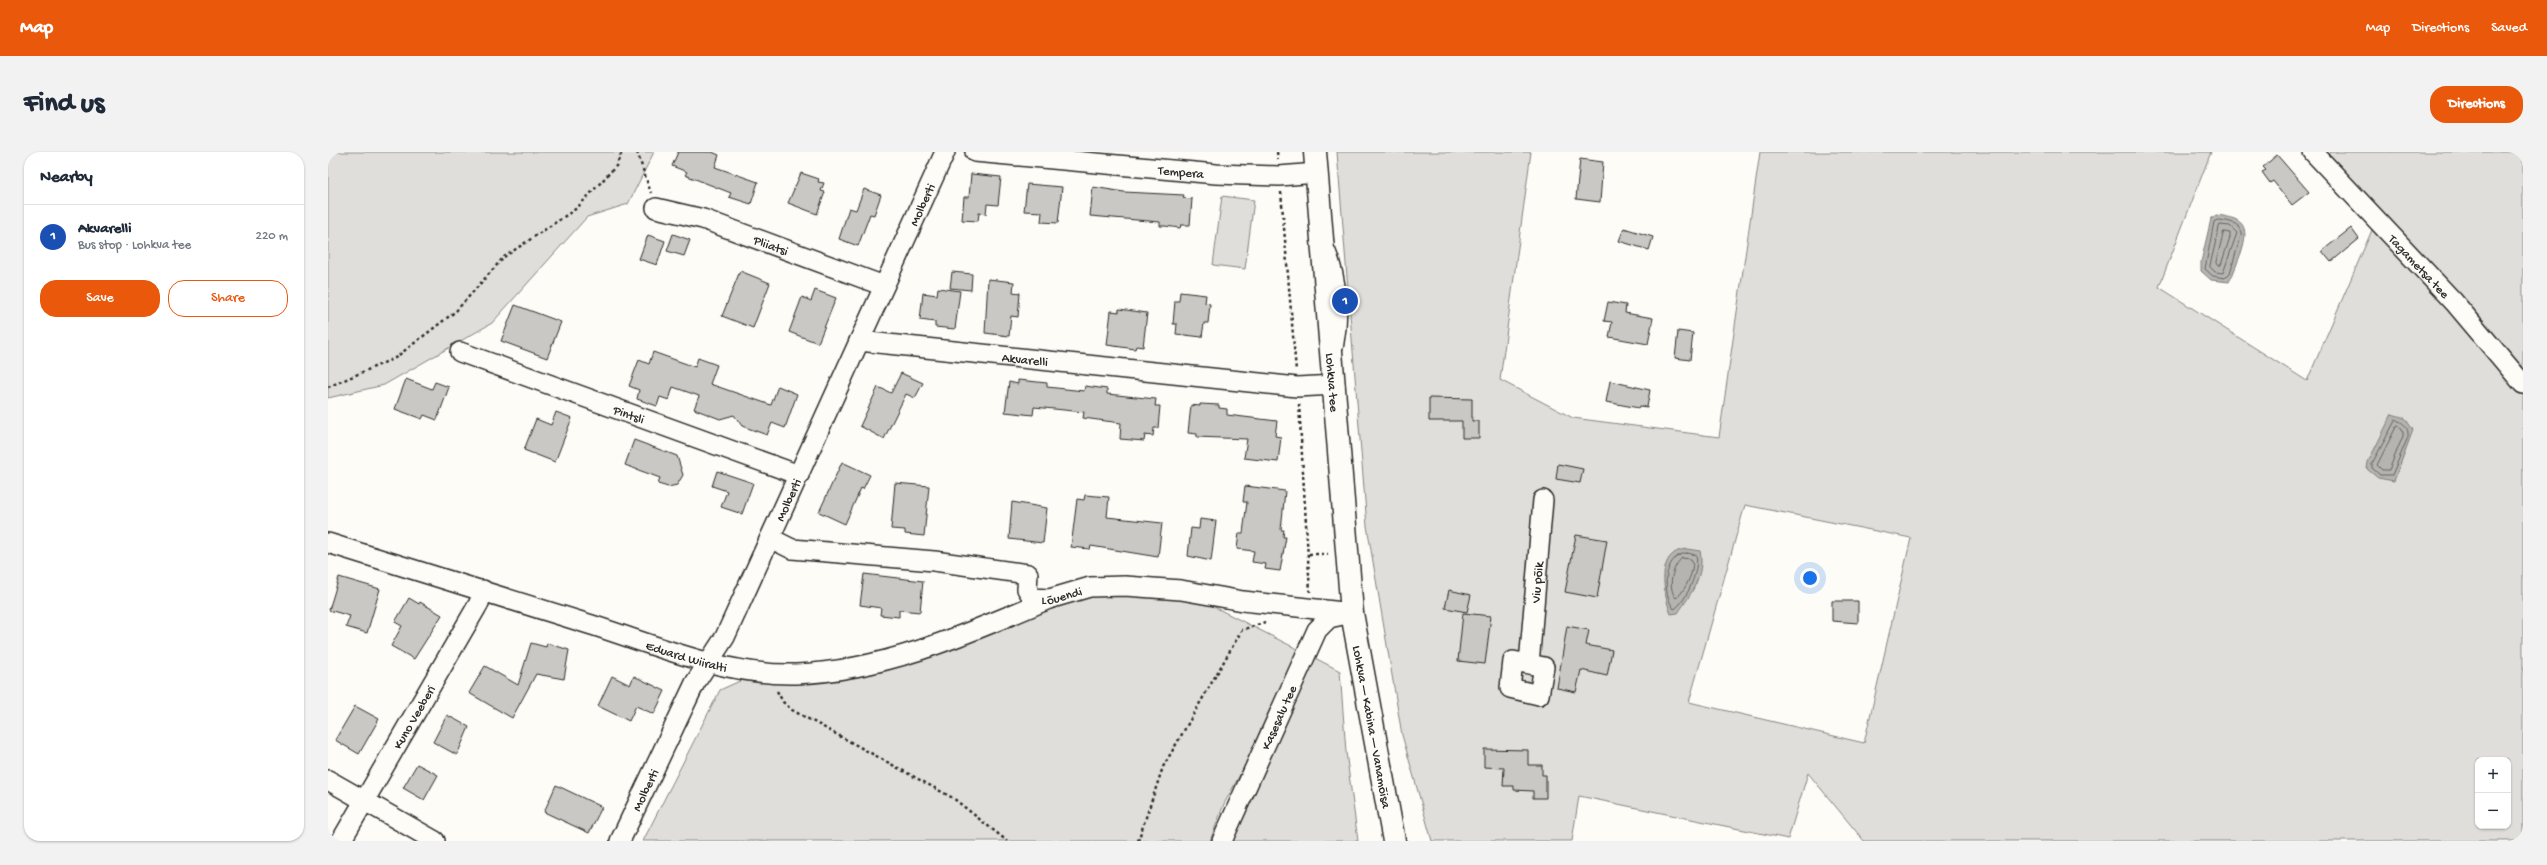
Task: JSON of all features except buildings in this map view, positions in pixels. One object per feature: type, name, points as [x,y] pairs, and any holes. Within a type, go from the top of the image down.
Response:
[{"type":"street","name":"Molberti","points":[[620,841],[695,683],[726,637],[945,152]]},
{"type":"street","name":"Tempera","points":[[975,152],[1216,174],[1279,176],[1316,173]]},
{"type":"street","name":"Lohkva tee","points":[[1315,152],[1352,613]]},
{"type":"street","name":"Tagametsa tee","points":[[2313,152],[2454,302],[2523,384]]},
{"type":"street","name":"Pliiatsi","points":[[656,208],[703,219],[884,286]]},
{"type":"street","name":"Akvarelli","points":[[860,341],[1298,387],[1334,377]]},
{"type":"street","name":"Pintsli","points":[[460,352],[798,475]]},
{"type":"street","name":"Viu põik","points":[[1528,664],[1543,500]]},
{"type":"street","name":"Lõuendi","points":[[770,538],[792,549],[934,561],[1028,574],[1027,589],[1033,598],[1049,599],[1090,587],[1125,586],[1181,590],[1243,601],[1352,613]]},
{"type":"street","name":"Eduard Wiiralti","points":[[328,543],[755,674],[798,674],[852,668],[952,640],[1049,599]]},
{"type":"street","name":"Kuno Veeberi","points":[[341,841],[479,603],[483,590]]},
{"type":"street","name":"Kasesalu tee","points":[[1222,841],[1317,630],[1329,618],[1352,613]]},
{"type":"street","name":"Lohkva — Kabina — Vanamõisa","points":[[1352,613],[1394,841]]},
{"type":"street","points":[[328,780],[435,841]]},
{"type":"path","points":[[328,387],[395,358],[456,311],[504,257],[577,208],[616,166],[622,152]]},
{"type":"path","points":[[637,152],[656,208]]},
{"type":"path","points":[[1138,841],[1163,767],[1242,630],[1270,620]]},
{"type":"path","points":[[771,674],[780,697],[792,710],[953,798],[1007,841]]},
{"type":"shaded area","points":[[328,152],[654,152],[628,204],[587,217],[492,323],[384,385],[328,398]]},
{"type":"shaded area","points":[[1337,152],[1531,152],[1500,380],[1573,418],[1719,437],[1760,152],[2211,152],[2159,287],[2307,381],[2372,230],[2386,218],[2329,154],[2331,152],[2523,152],[2523,841],[1864,841],[1808,773],[1788,839],[1579,796],[1572,841],[1432,841],[1402,735],[1367,526]],"holes":[[[1745,505],[1911,538],[1864,743],[1689,702]]]},
{"type":"shaded area","points":[[1222,196],[1254,200],[1245,269],[1213,265]]},
{"type":"shaded area","points":[[1181,590],[1301,651],[1279,703],[1224,804],[1210,841],[643,841],[720,690],[755,674],[852,668],[1049,599]]},
{"type":"shaded area","points":[[1313,657],[1340,671],[1346,752],[1358,841],[1232,841]]},
{"type":"water","points":[[2216,215],[2233,218],[2239,221],[2244,230],[2244,244],[2229,282],[2211,280],[2201,271],[2201,262],[2211,219]]},
{"type":"water","points":[[2392,414],[2405,418],[2413,430],[2394,481],[2378,478],[2367,469],[2368,462]]},
{"type":"water","points":[[1687,549],[1700,551],[1701,560],[1699,576],[1688,599],[1678,613],[1671,614],[1664,585],[1666,565],[1670,557],[1677,552]]},
{"type":"place","name":"Akvarelli","points":[[1345,301]]}]
